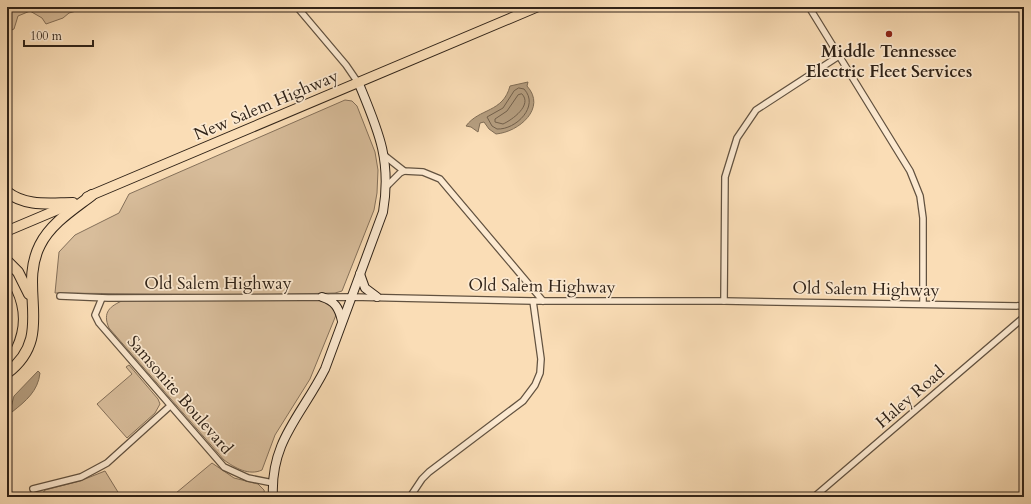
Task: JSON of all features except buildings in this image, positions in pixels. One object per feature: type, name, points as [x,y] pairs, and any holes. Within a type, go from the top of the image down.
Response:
[{"type":"highway","points":[[7,192],[23,202],[39,204],[73,203]]},
{"type":"highway","points":[[7,373],[21,359],[30,344],[34,330],[31,275],[34,258],[40,244],[48,231],[92,195]]},
{"type":"highway","points":[[7,261],[18,272],[33,304]]},
{"type":"highway","points":[[7,294],[12,309],[13,319],[13,329],[7,344]]},
{"type":"main road","name":"New Salem Highway","points":[[7,231],[359,84],[536,7]]},
{"type":"main road","points":[[273,497],[273,483],[280,448],[287,432],[317,385],[352,297],[383,212],[387,186],[385,156],[381,140],[359,84]]},
{"type":"main road","points":[[360,274],[366,288],[377,297]]},
{"type":"main road","points":[[322,297],[328,299],[336,305],[342,321]]},
{"type":"street","points":[[297,7],[346,65],[359,84]]},
{"type":"street","points":[[809,7],[910,171],[920,196],[924,237],[923,304]]},
{"type":"street","points":[[724,301],[725,177],[737,138],[756,110],[839,56]]},
{"type":"street","points":[[385,156],[404,171]]},
{"type":"street","points":[[387,186],[404,171],[423,172],[440,179],[543,301]]},
{"type":"street","name":"Old Salem Highway","points":[[60,296],[102,298],[377,297],[533,301],[724,301],[1024,306]]},
{"type":"street","name":"Samsonite Boulevard","points":[[102,298],[96,315],[99,322],[224,467],[248,478],[273,483]]},
{"type":"street","points":[[410,497],[419,483],[429,472],[523,401],[535,385],[540,373],[541,359],[533,301]]},
{"type":"street","name":"Haley Road","points":[[814,497],[1024,317]]},
{"type":"street","points":[[33,489],[81,477],[107,463],[170,406]]},
{"type":"shaded area","points":[[7,7],[91,7],[69,13],[63,18],[46,24],[42,18],[30,11],[18,16],[14,29],[7,32]]},
{"type":"shaded area","points":[[345,100],[352,101],[357,106],[375,152],[378,170],[377,193],[374,210],[342,291],[335,293],[252,295],[55,293],[59,252],[75,235],[119,213],[129,194]]},
{"type":"shaded area","points":[[124,300],[317,300],[324,301],[332,306],[336,315],[310,379],[275,435],[262,470],[257,472],[247,472],[224,460],[109,328],[106,318],[109,310],[111,307]]},
{"type":"shaded area","points":[[129,365],[158,399],[160,404],[155,413],[127,438],[97,404],[132,374],[126,367]]},
{"type":"shaded area","points":[[212,463],[234,478],[258,484],[264,490],[265,497],[179,497],[176,493]]},
{"type":"shaded area","points":[[105,471],[121,497],[40,497],[45,490],[80,481]]},
{"type":"water","points":[[528,82],[527,86],[532,94],[534,102],[528,118],[521,124],[513,129],[496,134],[489,129],[484,122],[480,123],[478,132],[471,127],[466,126],[471,120],[502,101],[507,95],[510,86]]},
{"type":"water","points":[[38,371],[40,373],[39,379],[34,390],[22,404],[12,412],[10,411],[14,396]]},
{"type":"place","name":"Middle Tennessee Electric Fleet Services","points":[[889,34]]}]
